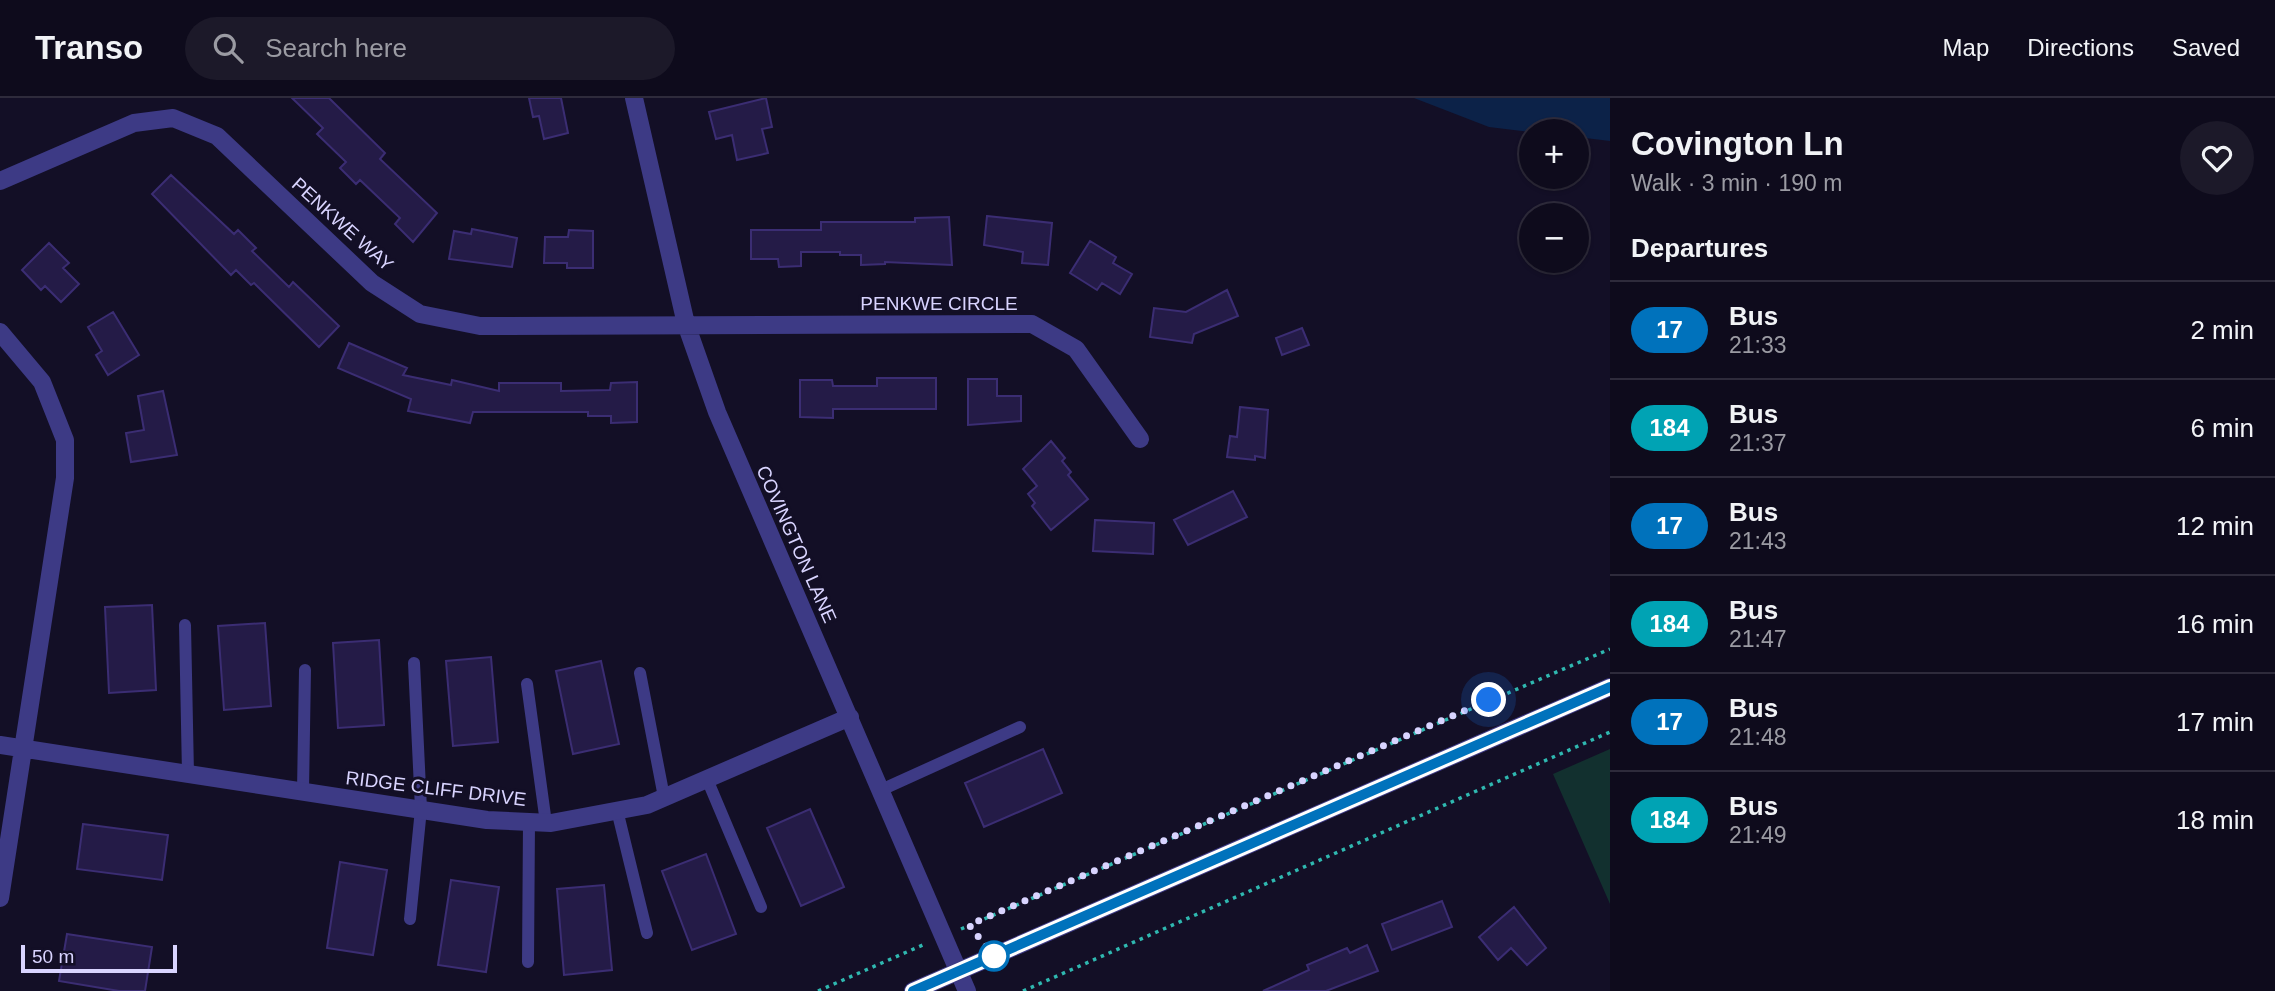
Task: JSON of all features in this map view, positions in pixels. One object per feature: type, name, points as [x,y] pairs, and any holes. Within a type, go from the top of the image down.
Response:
[{"type":"street","name":"COVINGTON LANE","points":[[634,98],[686,324],[717,412],[967,991]]},
{"type":"street","name":"PENKWE WAY","points":[[0,181],[134,123],[173,118],[217,136],[372,283],[420,314],[481,326],[686,324]]},
{"type":"street","name":"PENKWE CIRCLE","points":[[686,324],[1032,324],[1076,349],[1140,439]]},
{"type":"street","points":[[0,332],[43,382],[65,440],[65,478],[0,895]]},
{"type":"street","points":[[913,991],[1610,687]]},
{"type":"street","name":"RIDGE CLIFF DRIVE","points":[[0,745],[487,820],[538,822],[647,804],[850,717]]},
{"type":"lane","points":[[185,625],[188,774]]},
{"type":"lane","points":[[410,919],[421,809],[414,663]]},
{"type":"lane","points":[[303,791],[305,670]]},
{"type":"lane","points":[[639,673],[664,797]]},
{"type":"lane","points":[[527,684],[538,822],[528,962]]},
{"type":"lane","points":[[881,790],[1020,727]]},
{"type":"lane","points":[[707,779],[761,907]]},
{"type":"lane","points":[[617,810],[647,933]]},
{"type":"path","points":[[818,991],[1610,649]]},
{"type":"path","points":[[1023,991],[1610,733]]},
{"type":"green space","points":[[1610,749],[1610,904],[1553,774]]},
{"type":"water","points":[[1414,98],[1610,98],[1610,141],[1589,138],[1589,119],[1519,119],[1519,131],[1489,127]]},
{"type":"building","points":[[292,98],[329,98],[385,153],[380,159],[437,213],[413,242],[395,224],[400,218],[360,180],[356,184],[340,168],[346,162],[317,134],[323,128]]},
{"type":"building","points":[[529,98],[561,98],[568,133],[544,139],[539,116],[533,117]]},
{"type":"building","points":[[766,98],[772,127],[762,129],[768,153],[737,160],[732,135],[716,139],[709,112]]},
{"type":"building","points":[[171,175],[234,234],[238,230],[256,248],[252,251],[289,287],[293,282],[339,326],[319,347],[254,283],[251,285],[236,270],[231,275],[152,194]]},
{"type":"building","points":[[987,216],[1052,223],[1048,265],[1022,263],[1023,252],[984,245]]},
{"type":"building","points":[[949,217],[952,265],[885,262],[861,265],[861,255],[840,255],[840,252],[801,252],[801,266],[779,267],[778,259],[751,259],[751,230],[821,230],[821,222],[915,222],[915,218]]},
{"type":"building","points":[[472,229],[517,238],[512,267],[449,259],[454,231],[471,234]]},
{"type":"building","points":[[569,230],[593,231],[593,268],[567,268],[567,263],[544,263],[545,237],[568,237]]},
{"type":"building","points":[[1090,241],[1116,257],[1113,263],[1132,274],[1120,294],[1102,283],[1097,290],[1070,273]]},
{"type":"building","points":[[49,243],[69,263],[63,268],[79,284],[61,302],[45,286],[41,290],[22,270]]},
{"type":"building","points":[[1227,290],[1238,316],[1194,334],[1192,343],[1150,337],[1154,308],[1186,312]]},
{"type":"building","points":[[113,312],[139,355],[108,375],[96,355],[102,351],[88,327]]},
{"type":"building","points":[[1302,328],[1309,345],[1282,355],[1276,338]]},
{"type":"building","points":[[349,343],[407,368],[403,375],[451,385],[452,380],[499,391],[499,383],[561,383],[561,391],[610,390],[611,383],[637,382],[637,422],[611,423],[611,416],[588,416],[588,412],[473,412],[470,423],[408,411],[411,399],[338,368]]},
{"type":"building","points":[[877,378],[936,378],[936,409],[833,409],[833,418],[800,417],[800,380],[832,380],[833,386],[877,386]]},
{"type":"building","points":[[968,379],[997,379],[997,396],[1021,396],[1021,421],[968,425]]},
{"type":"building","points":[[163,391],[177,455],[131,462],[126,433],[144,430],[138,396]]},
{"type":"building","points":[[1240,407],[1268,410],[1265,458],[1255,456],[1255,460],[1227,457],[1230,436],[1237,437]]},
{"type":"building","points":[[1051,441],[1065,458],[1062,461],[1071,472],[1068,475],[1088,499],[1051,530],[1032,506],[1035,503],[1028,494],[1037,486],[1023,469]]},
{"type":"building","points":[[1233,491],[1247,517],[1188,545],[1174,520]]},
{"type":"building","points":[[1095,520],[1154,523],[1153,554],[1093,551]]},
{"type":"building","points":[[152,605],[156,690],[109,693],[105,607]]},
{"type":"building","points":[[265,623],[271,706],[224,710],[218,626]]},
{"type":"building","points":[[379,640],[384,725],[338,728],[333,643]]},
{"type":"building","points":[[491,657],[498,742],[453,746],[446,661]]},
{"type":"building","points":[[601,661],[619,744],[573,754],[556,671]]},
{"type":"building","points":[[1043,749],[1062,793],[984,827],[965,783]]},
{"type":"building","points":[[810,809],[844,887],[801,906],[767,828]]},
{"type":"building","points":[[83,824],[168,835],[162,880],[77,869]]},
{"type":"building","points":[[706,854],[736,934],[692,950],[662,871]]},
{"type":"building","points":[[340,862],[387,870],[373,955],[327,948]]},
{"type":"building","points":[[451,880],[499,887],[486,972],[438,965]]},
{"type":"building","points":[[604,885],[612,970],[564,975],[557,889]]},
{"type":"building","points":[[1442,901],[1452,927],[1392,950],[1382,924]]},
{"type":"building","points":[[1514,907],[1546,948],[1527,965],[1511,948],[1498,960],[1479,937]]},
{"type":"building","points":[[67,934],[152,947],[145,991],[119,991],[59,981]]},
{"type":"building","points":[[1367,945],[1378,971],[1326,991],[1263,991],[1309,970],[1307,965],[1347,948],[1350,953]]},
{"type":"bus line","name":"17","points":[[913,991],[1610,687]]},
{"type":"route","points":[[994,956],[969,925],[1489,700]]}]
